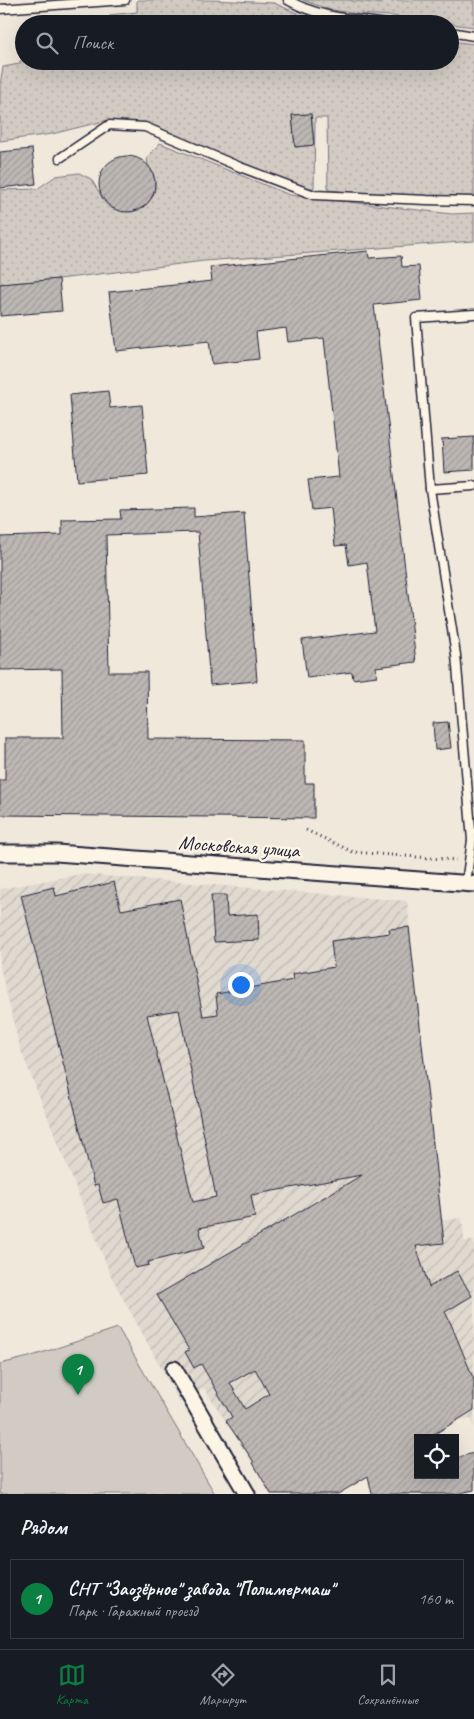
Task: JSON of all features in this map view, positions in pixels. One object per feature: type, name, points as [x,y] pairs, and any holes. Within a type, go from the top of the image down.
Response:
[{"type":"street","name":"Московская улица","points":[[0,853],[56,853],[470,884]]},
{"type":"street","points":[[174,1369],[247,1494]]},
{"type":"lane","points":[[0,9],[124,0]]},
{"type":"lane","points":[[288,0],[308,10],[324,15]]},
{"type":"lane","points":[[459,34],[474,36]]},
{"type":"lane","points":[[60,158],[109,125],[145,127],[240,168],[314,195],[474,201]]},
{"type":"lane","points":[[470,884],[472,840],[456,655],[430,489],[416,318],[474,314]]},
{"type":"lane","points":[[430,489],[474,486]]},
{"type":"path","points":[[306,830],[353,852],[465,861]]},
{"type":"shaded area","points":[[137,0],[213,0],[274,3],[301,15],[110,15],[137,12]]},
{"type":"shaded area","points":[[303,0],[347,0],[382,4],[383,0],[474,0],[474,27],[459,25],[459,15],[374,15],[327,9]]},
{"type":"shaded area","points":[[459,42],[474,44],[474,203],[445,203],[328,190],[327,118],[315,118],[314,188],[300,188],[131,125],[108,120],[52,134],[0,141],[0,84],[3,67],[15,65],[15,70],[459,70]],"holes":[[[311,114],[314,145],[295,147],[292,115]]]},
{"type":"shaded area","points":[[160,143],[290,195],[452,214],[474,213],[474,241],[204,261],[59,279],[0,284],[0,190],[37,189],[56,176],[79,173],[91,179],[106,204],[113,209],[130,212],[139,210],[152,198],[155,190],[153,173],[148,165],[147,158]]},
{"type":"shaded area","points":[[81,874],[407,901],[442,1220],[462,1218],[464,1241],[474,1241],[474,1427],[471,1418],[455,1421],[427,1434],[414,1434],[414,1438],[283,1445],[253,1463],[204,1388],[180,1403],[111,1276],[20,1048],[0,967],[0,889]]},
{"type":"shaded area","points":[[118,1328],[215,1494],[0,1494],[0,1364],[29,1357]]},
{"type":"building","points":[[311,114],[314,145],[295,147],[292,115]]},
{"type":"building","points":[[32,149],[36,184],[0,188],[0,152]]},
{"type":"building","points":[[127,156],[138,158],[147,164],[153,173],[155,184],[153,195],[147,204],[138,210],[127,212],[116,210],[107,204],[101,195],[99,184],[101,173],[107,164],[116,158]]},
{"type":"building","points":[[368,251],[369,258],[401,256],[402,267],[419,266],[422,300],[374,305],[416,662],[376,667],[377,676],[353,679],[352,672],[307,678],[302,640],[375,631],[367,562],[349,565],[346,545],[335,546],[331,508],[312,510],[308,480],[339,477],[324,338],[288,342],[286,328],[256,332],[259,359],[212,364],[209,341],[116,351],[109,292],[212,281],[210,267]]},
{"type":"building","points":[[59,279],[62,311],[0,316],[0,284]]},
{"type":"building","points":[[108,391],[110,408],[142,405],[148,475],[77,481],[70,395]]},
{"type":"building","points":[[474,437],[474,470],[444,472],[442,439]]},
{"type":"building","points":[[194,508],[194,517],[244,513],[257,681],[210,685],[198,532],[106,535],[109,672],[147,672],[148,739],[305,740],[305,783],[314,783],[314,818],[0,815],[0,780],[5,780],[5,738],[63,738],[62,669],[0,670],[0,537],[62,535],[62,520],[121,519],[120,510]]},
{"type":"building","points":[[448,722],[451,748],[435,750],[433,723]]},
{"type":"building","points":[[114,882],[121,910],[180,899],[203,1016],[218,1014],[216,994],[293,980],[292,974],[334,967],[331,941],[390,933],[389,929],[409,927],[444,1243],[416,1246],[429,1287],[457,1271],[472,1296],[445,1312],[474,1380],[474,1410],[435,1434],[414,1434],[414,1479],[459,1479],[459,1457],[474,1453],[474,1490],[456,1494],[372,1494],[368,1476],[338,1494],[271,1494],[254,1462],[226,1421],[232,1417],[201,1364],[194,1368],[185,1352],[189,1350],[157,1295],[362,1175],[251,1195],[255,1217],[199,1228],[204,1248],[148,1262],[149,1265],[135,1268],[118,1199],[103,1203],[98,1185],[94,1186],[21,895],[54,887],[56,896]],"holes":[[[179,1010],[216,1197],[193,1202],[147,1015]],[[255,1369],[269,1394],[245,1409],[230,1383]]]},
{"type":"building","points":[[211,895],[226,895],[227,916],[258,914],[259,940],[214,942]]},
{"type":"place","name":"СНТ \"Заозёрное\" завода \"Полимермаш\"","points":[[78,1395]]}]
